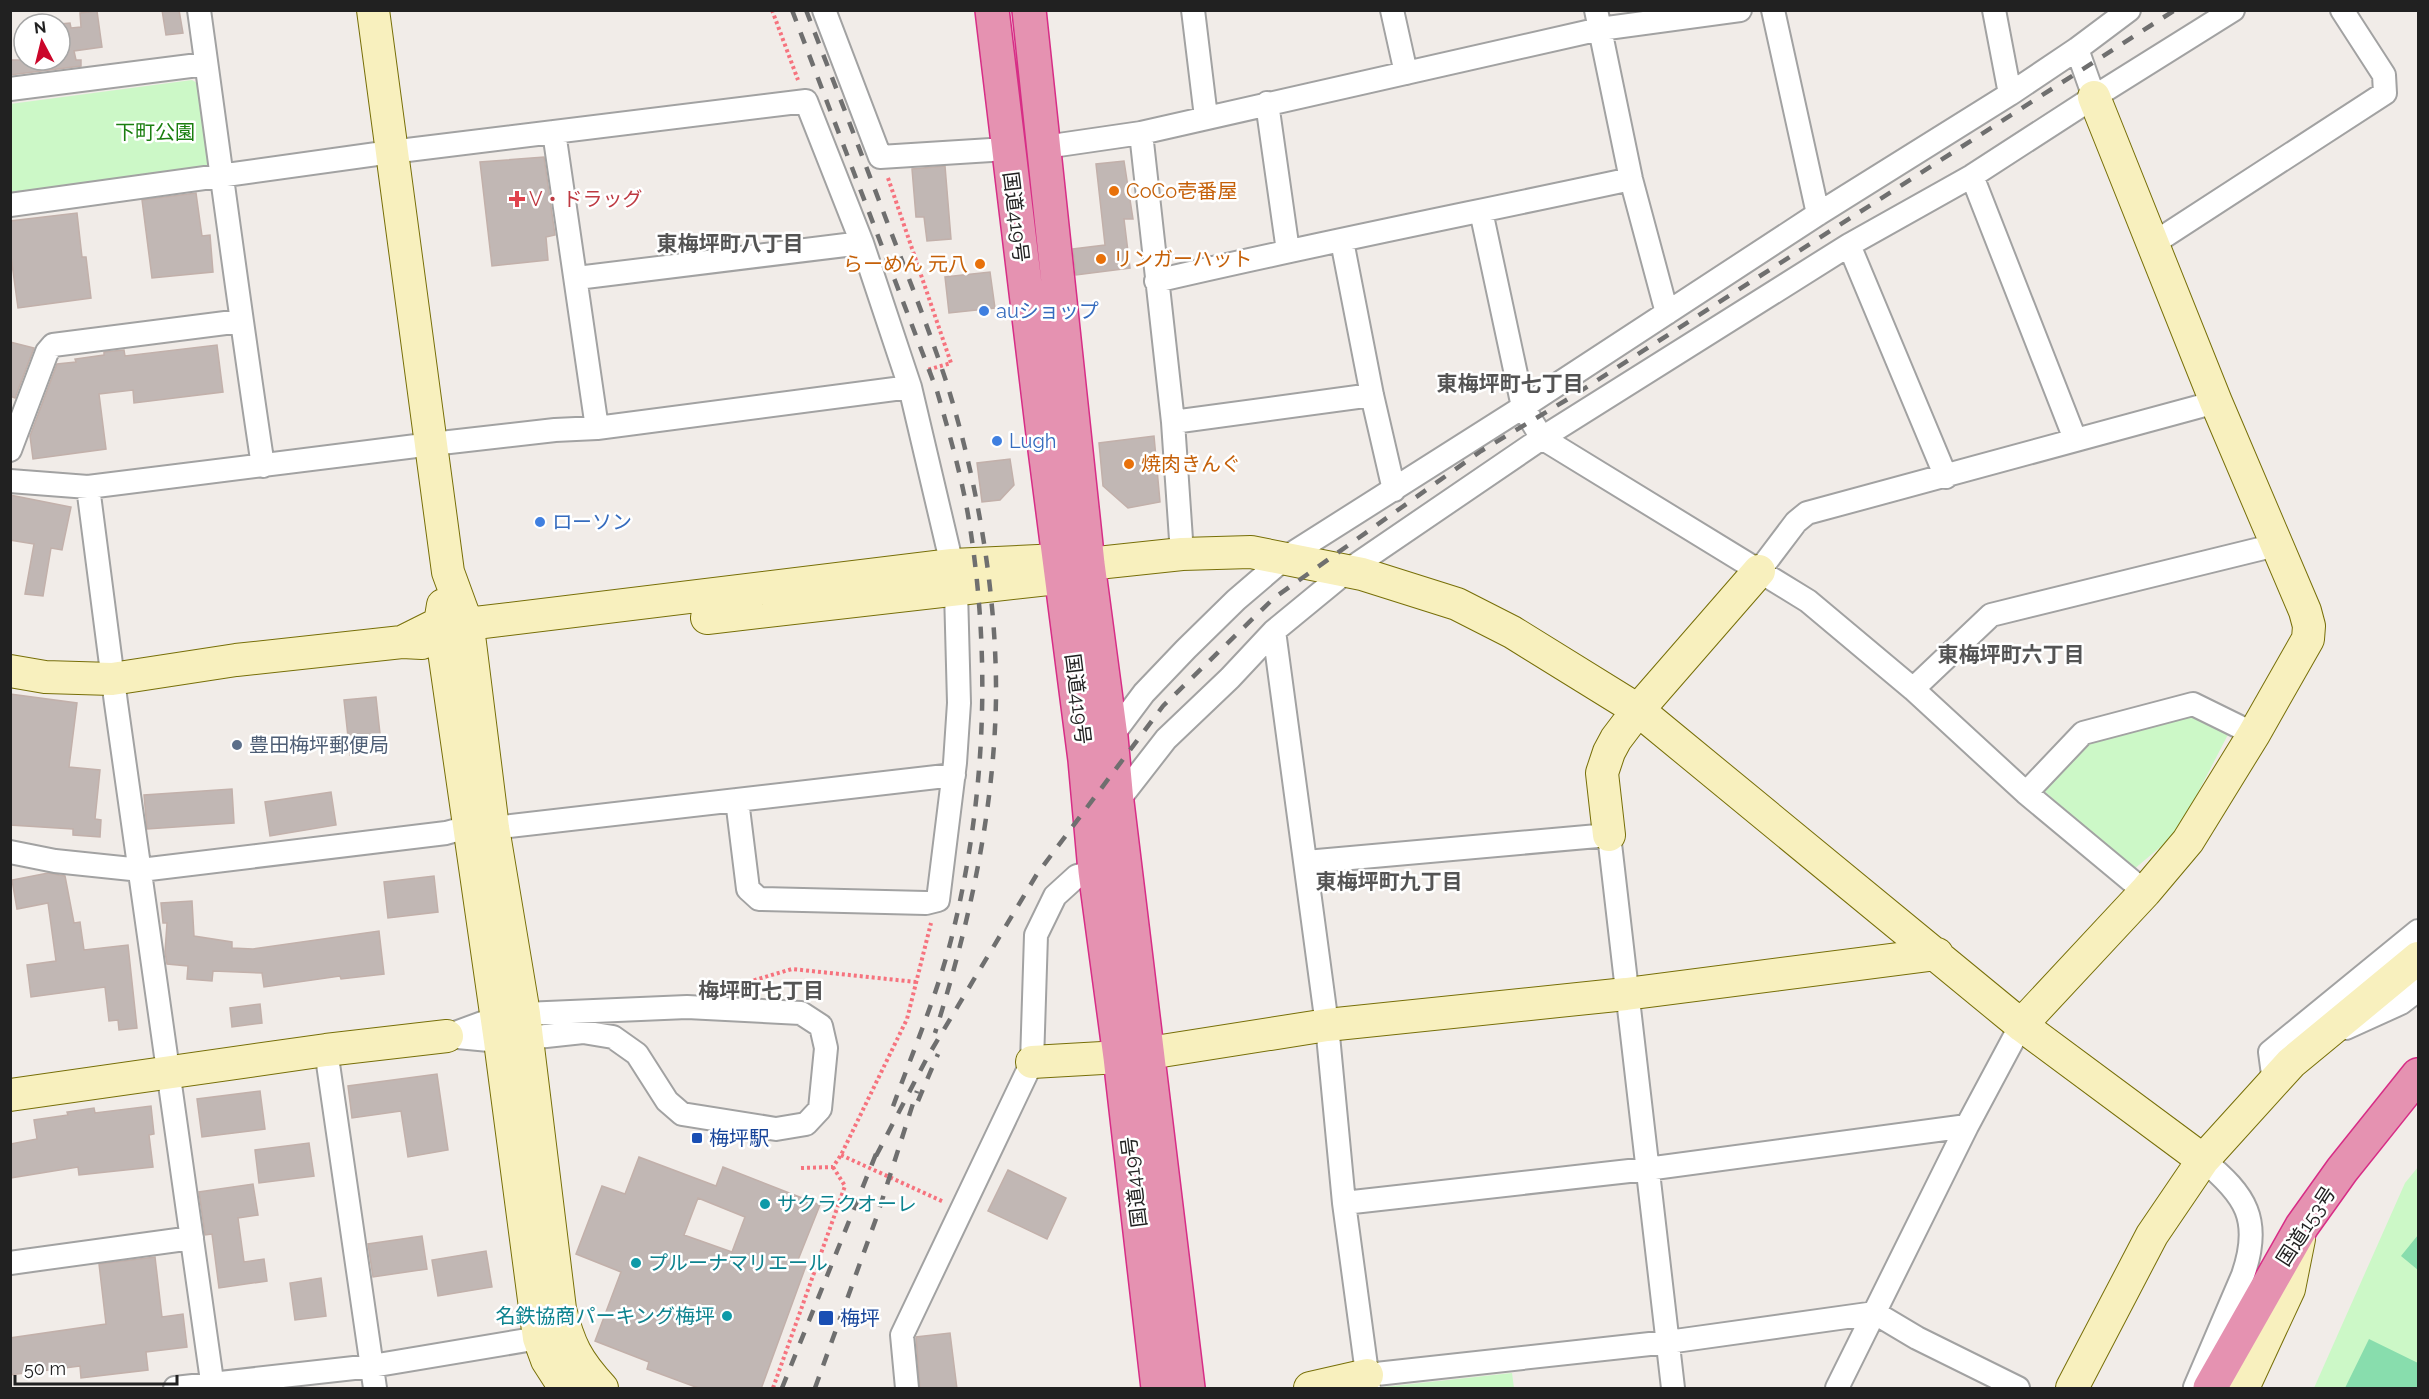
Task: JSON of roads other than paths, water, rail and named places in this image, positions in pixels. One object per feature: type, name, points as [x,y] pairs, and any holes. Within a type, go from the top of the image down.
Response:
[{"type":"highway","name":"国道419号","points":[[992,10],[1007,149],[1070,567],[1111,736],[1158,1389]]},
{"type":"highway","name":"国道419号","points":[[1029,10],[1045,147],[1070,567],[1095,871],[1134,1055],[1188,1389]]},
{"type":"highway","name":"国道153号","points":[[2210,1389],[2302,1226],[2418,1075]]},
{"type":"street","points":[[199,10],[263,466]]},
{"type":"street","points":[[373,10],[481,827],[511,1028],[560,1309],[567,1337],[582,1367],[602,1389]]},
{"type":"street","points":[[824,10],[880,157],[1007,149]]},
{"type":"street","points":[[1193,10],[1206,117]]},
{"type":"street","points":[[1392,10],[1406,74]]},
{"type":"street","points":[[1045,147],[1141,133],[1267,103],[1406,74],[1598,20],[1740,10]]},
{"type":"street","points":[[1773,10],[1818,214]]},
{"type":"street","points":[[1994,10],[2010,94]]},
{"type":"street","points":[[1111,736],[1144,693],[1186,649],[1236,600],[1285,558],[1523,407],[1818,214],[2010,94],[2078,49],[2129,10]]},
{"type":"street","points":[[1116,801],[1166,739],[1230,678],[1274,631],[1347,571],[1542,438],[1850,245],[1972,176],[2233,10]]},
{"type":"street","points":[[2154,243],[2385,93],[2384,75],[2342,10]]},
{"type":"street","points":[[1598,20],[1631,179],[1667,313]]},
{"type":"street","points":[[1838,1389],[1967,1126],[2021,1025],[2145,892],[2187,841],[2254,734],[2308,639],[2309,626],[2305,611],[2216,402],[2094,97],[2078,49]]},
{"type":"street","points":[[10,89],[206,64]]},
{"type":"street","points":[[10,205],[391,152],[806,101],[862,243],[910,387],[954,578],[958,703],[954,775],[938,900],[926,903],[759,899],[748,889],[736,800]]},
{"type":"street","points":[[1267,103],[1287,250]]},
{"type":"street","points":[[554,132],[597,428]]},
{"type":"street","points":[[1141,133],[1173,422],[1182,554]]},
{"type":"street","points":[[1972,176],[2076,439]]},
{"type":"street","points":[[1156,281],[1287,250],[1342,241],[1631,179]]},
{"type":"street","points":[[1481,211],[1523,407],[1542,438],[1808,601],[1913,689],[2026,793],[2145,892]]},
{"type":"street","points":[[1342,241],[1372,395],[1394,490]]},
{"type":"street","points":[[577,278],[862,243]]},
{"type":"street","points":[[1850,245],[1946,477]]},
{"type":"street","points":[[10,450],[47,352],[52,345],[241,321]]},
{"type":"street","points":[[10,481],[87,487],[432,444],[555,430],[597,428],[910,387]]},
{"type":"street","points":[[1173,422],[1372,395]]},
{"type":"street","points":[[1673,1389],[1602,773],[1616,739],[1638,710],[1759,571],[1796,522],[1808,513],[2216,402]]},
{"type":"street","points":[[87,487],[167,1073],[213,1386]]},
{"type":"street","points":[[1913,689],[1991,615],[2276,545]]},
{"type":"street","points":[[10,671],[45,677],[112,679],[236,660],[455,634],[1182,554],[1251,552],[1285,558],[1347,571],[1457,604],[1512,632],[1638,710],[2021,1025],[2225,1177],[2241,1196],[2253,1232],[2249,1259],[2195,1389]]},
{"type":"street","points":[[1274,631],[1306,862],[1326,1025],[1344,1203],[1368,1382]]},
{"type":"street","points":[[2026,793],[2083,733],[2193,704],[2254,734]]},
{"type":"street","points":[[10,852],[55,861],[141,870],[481,827],[954,775]]},
{"type":"street","points":[[1306,862],[1609,835]]},
{"type":"street","points":[[908,1389],[902,1335],[1032,1062],[1036,935],[1055,897],[1077,876],[1095,871]]},
{"type":"street","points":[[2274,1082],[2270,1052],[2418,931]]},
{"type":"street","points":[[1032,1062],[1134,1055],[1326,1025],[1626,994],[1937,954]]},
{"type":"street","points":[[2072,1389],[2152,1235],[2203,1160],[2290,1063],[2418,958]]},
{"type":"street","points":[[2319,1040],[2401,1004],[2418,990]]},
{"type":"street","points":[[10,1095],[326,1050],[687,1007],[801,1013],[821,1026],[826,1048],[820,1109],[806,1124],[776,1129],[682,1114],[667,1101],[637,1054],[613,1037],[583,1032],[511,1028]]},
{"type":"street","points":[[511,1028],[539,1338],[547,1360],[565,1389]]},
{"type":"street","points":[[326,1050],[375,1389]]},
{"type":"street","points":[[1344,1203],[1647,1169],[1967,1126]]},
{"type":"street","points":[[2243,1389],[2289,1289],[2302,1226]]},
{"type":"street","points":[[10,1263],[192,1238]]},
{"type":"street","points":[[1310,1389],[1875,1313],[1917,1338],[2018,1389]]},
{"type":"street","points":[[175,1389],[372,1366],[539,1338]]},
{"type":"railway","points":[[792,10],[937,391],[964,493],[977,578],[981,629],[981,731],[978,781],[964,882],[947,955],[891,1112]]},
{"type":"railway","points":[[806,10],[947,384],[968,460],[984,540],[993,620],[996,699],[990,784],[985,826],[969,910],[935,1033]]},
{"type":"railway","points":[[876,1156],[928,1056],[1037,874],[1163,706],[1274,598],[1481,451],[1568,399],[2175,10]]},
{"type":"railway","points":[[918,1101],[938,1054]]},
{"type":"railway","points":[[815,1388],[877,1216],[917,1091]]},
{"type":"railway","points":[[782,1388],[878,1149]]},
{"type":"place","name":"CoCo壱番屋","points":[[1114,191]]},
{"type":"place","name":"V・ドラッグ","points":[[517,199]]},
{"type":"place","name":"リンガーハット","points":[[1101,259]]},
{"type":"place","name":"らーめん 元八","points":[[980,264]]},
{"type":"place","name":"auショップ","points":[[984,311]]},
{"type":"place","name":"Lugh","points":[[997,441]]},
{"type":"place","name":"焼肉きんぐ","points":[[1129,464]]},
{"type":"place","name":"ローソン","points":[[540,522]]},
{"type":"place","name":"豊田梅坪郵便局","points":[[237,745]]},
{"type":"place","name":"梅坪駅","points":[[697,1138]]},
{"type":"place","name":"サクラクオーレ","points":[[765,1204]]},
{"type":"place","name":"プルーナマリエール","points":[[636,1263]]},
{"type":"place","name":"名鉄協商パーキング梅坪","points":[[727,1316]]},
{"type":"place","name":"梅坪","points":[[826,1318]]},
{"type":"district","name":"東梅坪町八丁目","points":[[730,243]]},
{"type":"district","name":"東梅坪町七丁目","points":[[1510,383]]},
{"type":"district","name":"東梅坪町六丁目","points":[[2011,654]]},
{"type":"district","name":"東梅坪町九丁目","points":[[1389,881]]},
{"type":"district","name":"梅坪町七丁目","points":[[761,990]]},
{"type":"park label","name":"下町公園","points":[[155,132]]}]
